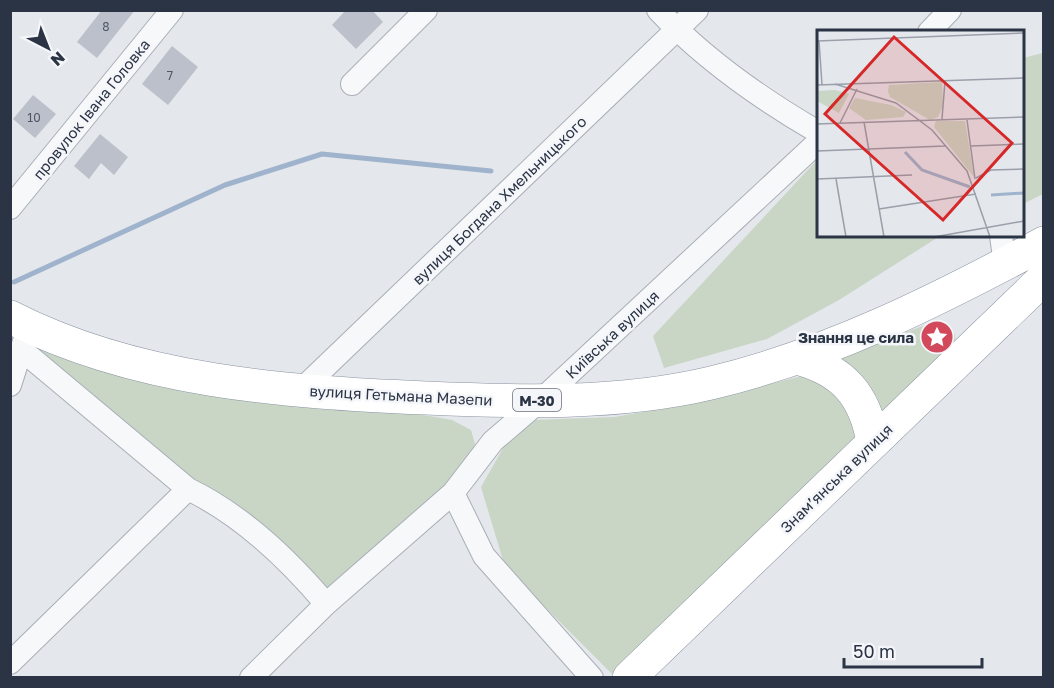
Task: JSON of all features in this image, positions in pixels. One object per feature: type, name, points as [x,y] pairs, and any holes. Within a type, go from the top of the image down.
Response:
[{"type":"highway","name":"вулиця Гетьмана Мазепи","points":[[20,331],[146,366],[209,378],[301,390],[444,399],[579,401],[670,391],[740,375],[797,358],[904,314],[1003,250],[1044,243]]},
{"type":"highway","name":"Знамʼянська вулиця","points":[[629,678],[1044,278]]},
{"type":"highway","points":[[797,358],[827,369],[851,388],[869,418],[873,442]]},
{"type":"street","name":"провулок Івана Головка","points":[[10,208],[172,10]]},
{"type":"street","points":[[352,84],[426,10]]},
{"type":"street","points":[[658,10],[677,30],[775,107],[817,131]]},
{"type":"street","name":"вулиця Богдана Хмельницького","points":[[301,390],[697,10]]},
{"type":"street","name":"Київська вулиця","points":[[251,678],[326,604],[453,493],[493,441],[541,400],[817,144]]},
{"type":"street","points":[[10,385],[20,331]]},
{"type":"street","points":[[20,331],[188,489],[220,504],[298,570],[326,604]]},
{"type":"street","points":[[10,663],[188,489]]},
{"type":"street","points":[[453,493],[484,556],[592,678]]},
{"type":"green space","points":[[1043,53],[1043,194],[1024,204],[1024,58]]},
{"type":"green space","points":[[817,160],[817,237],[938,237],[839,300],[767,339],[664,368],[653,336]]},
{"type":"green space","points":[[936,321],[947,323],[955,335],[956,347],[879,419],[832,360]]},
{"type":"green space","points":[[45,348],[207,393],[319,409],[418,414],[452,420],[471,430],[475,444],[469,460],[437,507],[331,592],[110,418],[81,384],[67,379],[36,350]]},
{"type":"green space","points":[[806,375],[846,392],[858,449],[615,677],[505,567],[481,487],[507,441],[532,420],[615,417],[702,401]]},
{"type":"building","points":[[102,10],[135,10],[97,58],[77,42]]},
{"type":"building","points":[[346,10],[372,10],[383,22],[356,49],[332,25]]},
{"type":"building","points":[[172,46],[198,67],[168,105],[142,84]]},
{"type":"building","points":[[33,95],[56,114],[35,138],[13,119]]},
{"type":"building","points":[[100,134],[128,157],[114,175],[101,163],[89,179],[74,166]]},
{"type":"waterway","points":[[14,282],[225,185],[322,154],[491,171]]},
{"type":"place","name":"Знання це сила","points":[[937,337]]}]
